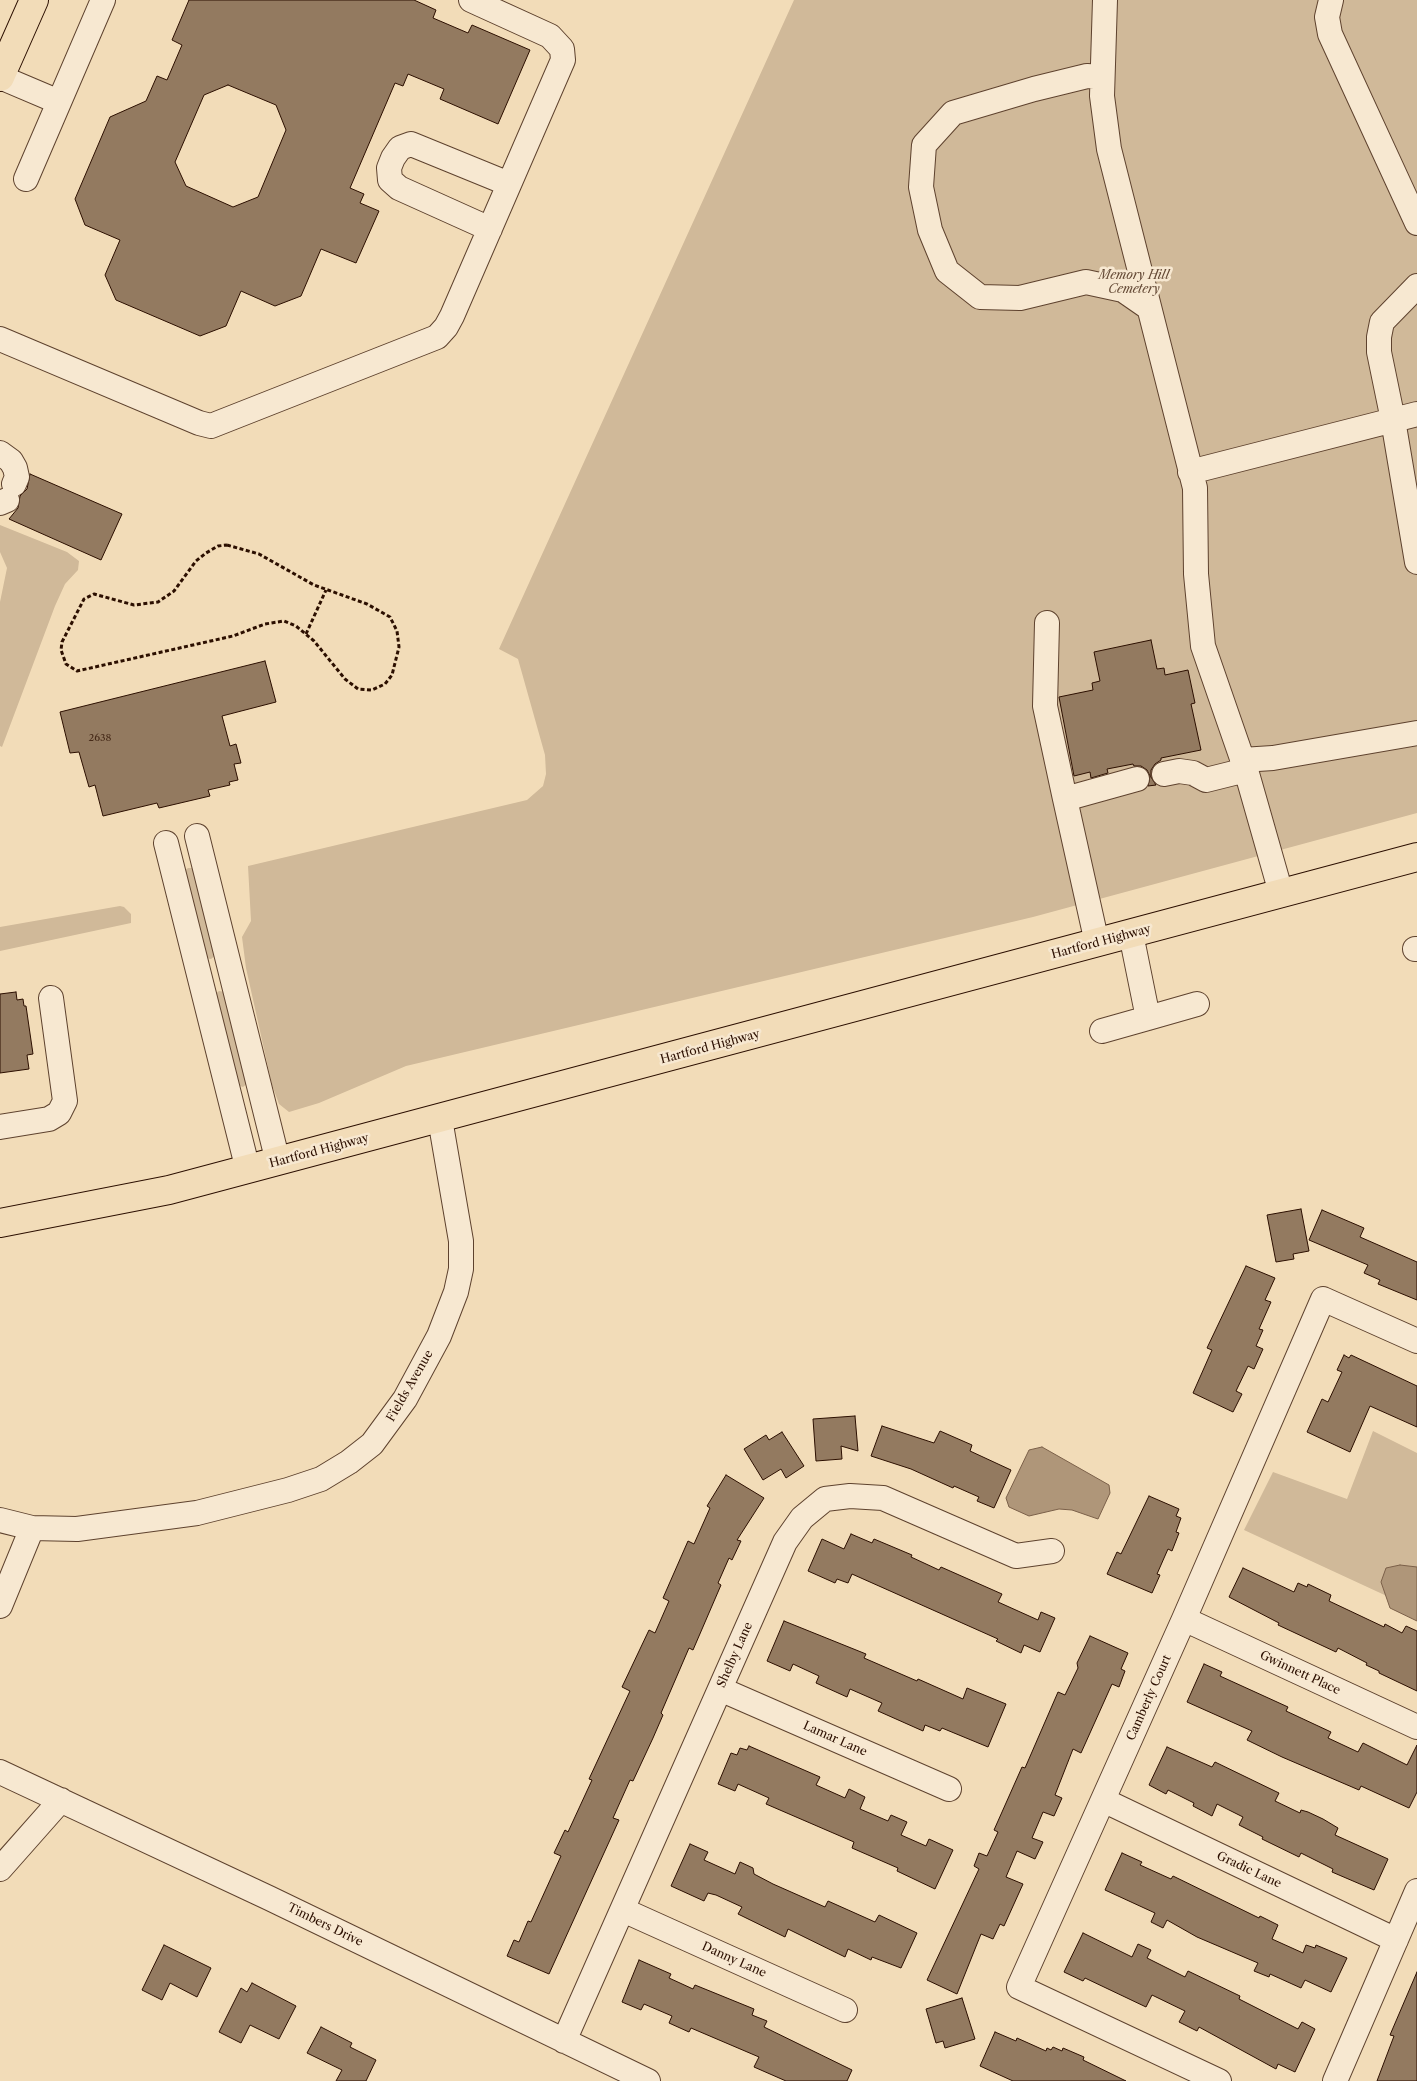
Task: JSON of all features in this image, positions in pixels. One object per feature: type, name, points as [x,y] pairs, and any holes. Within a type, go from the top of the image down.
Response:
[{"type":"main road","points":[[0,77],[6,45],[34,0]]},
{"type":"main road","name":"Hartford Highway","points":[[0,1223],[160,1192],[248,1170],[1417,856]]},
{"type":"street","points":[[26,179],[103,0]]},
{"type":"street","points":[[0,339],[199,423],[211,426],[437,337],[446,328],[452,316],[563,60],[562,49],[550,36],[471,0]]},
{"type":"street","points":[[1105,0],[1102,96],[1109,149],[1195,488],[1196,574],[1203,646],[1244,765],[1281,893]]},
{"type":"street","points":[[1331,0],[1327,17],[1330,34],[1417,223]]},
{"type":"street","points":[[1102,77],[1086,76],[1034,88],[953,113],[924,145],[921,187],[930,230],[946,271],[980,297],[1020,298],[1086,282],[1123,290],[1149,308]]},
{"type":"street","points":[[0,77],[60,102]]},
{"type":"street","points":[[490,229],[399,188],[390,180],[389,168],[393,158],[400,148],[411,144],[510,184]]},
{"type":"street","points":[[1417,286],[1382,322],[1379,337],[1379,352],[1393,420],[1417,562]]},
{"type":"street","points":[[1190,472],[1417,414]]},
{"type":"street","points":[[0,452],[11,461],[17,477],[7,496]]},
{"type":"street","points":[[1047,624],[1045,706],[1098,943]]},
{"type":"street","points":[[1164,774],[1179,771],[1193,773],[1206,780],[1244,765],[1273,758],[1417,733]]},
{"type":"street","points":[[1065,799],[1136,779]]},
{"type":"street","points":[[197,836],[278,1162]]},
{"type":"street","points":[[166,843],[248,1170]]},
{"type":"street","points":[[1131,934],[1148,1018]]},
{"type":"street","points":[[200,980],[230,972]]},
{"type":"street","points":[[0,1127],[49,1119],[59,1113],[65,1101],[51,998]]},
{"type":"street","points":[[1102,1032],[1197,1004]]},
{"type":"street","name":"Fields Avenue","points":[[0,1520],[32,1528],[77,1529],[135,1522],[236,1504],[288,1490],[321,1478],[349,1462],[372,1444],[405,1399],[439,1336],[456,1292],[461,1269],[461,1241],[440,1119]]},
{"type":"street","name":"Camberly Court","points":[[1220,2081],[1019,1987],[1184,1619],[1323,1299],[1417,1341]]},
{"type":"street","name":"Shelby Lane","points":[[564,2041],[785,1542],[802,1518],[825,1499],[850,1496],[883,1498],[1016,1556],[1052,1551]]},
{"type":"street","points":[[0,1606],[32,1528]]},
{"type":"street","name":"Gwinnett Place","points":[[1184,1619],[1417,1728]]},
{"type":"street","name":"Lamar Lane","points":[[720,1689],[949,1789]]},
{"type":"street","name":"Timbers Drive","points":[[0,1772],[648,2081]]},
{"type":"street","points":[[0,1869],[61,1800]]},
{"type":"street","name":"Gradic Lane","points":[[1103,1800],[1396,1940]]},
{"type":"street","points":[[1335,2081],[1417,1892]]},
{"type":"street","name":"Danny Lane","points":[[623,1910],[845,2010]]},
{"type":"path","points":[[227,545],[259,554],[326,590],[367,604],[390,617],[399,639],[398,658],[392,675],[380,687],[372,690],[358,689],[345,679],[322,650],[306,634],[289,622],[277,621],[233,636],[77,671],[66,664],[60,650],[78,607],[89,595],[101,594],[134,605],[158,602],[174,591],[196,561],[218,546],[227,545]]},
{"type":"path","points":[[306,634],[326,590]]},
{"type":"green space","name":"Memory Hill Cemetery","points":[[794,0],[1417,0],[1417,813],[1033,917],[406,1066],[319,1103],[289,1112],[279,1104],[272,1085],[246,968],[242,937],[251,921],[248,866],[527,800],[543,786],[546,774],[545,755],[518,659],[499,649]]},
{"type":"green space","points":[[0,525],[67,552],[79,561],[78,570],[65,584],[55,606],[2,747],[0,746],[0,602],[7,568],[0,552]]},
{"type":"green space","points":[[188,868],[194,868],[216,955],[211,959],[205,958],[184,871]]},
{"type":"green space","points":[[120,906],[124,907],[131,914],[131,923],[0,951],[0,927]]},
{"type":"green space","points":[[219,991],[225,992],[248,1083],[243,1087],[237,1085],[214,995]]},
{"type":"green space","points":[[1373,1431],[1417,1453],[1417,1610],[1244,1530],[1273,1472],[1347,1499]]},
{"type":"shaded area","points":[[1042,1447],[1109,1485],[1110,1493],[1098,1519],[1072,1510],[1059,1509],[1029,1516],[1009,1507],[1006,1498],[1029,1450]]},
{"type":"shaded area","points":[[1400,1565],[1417,1567],[1417,1621],[1390,1608],[1381,1582],[1386,1568]]},
{"type":"building","points":[[189,0],[414,0],[436,10],[433,18],[468,33],[472,25],[530,50],[498,124],[440,99],[444,89],[408,74],[403,86],[395,83],[350,188],[364,194],[360,203],[379,211],[356,263],[321,249],[301,296],[275,306],[241,291],[226,326],[200,336],[116,300],[105,275],[120,240],[85,225],[75,199],[110,117],[146,101],[157,76],[167,80],[182,45],[172,40]],"holes":[[[228,85],[276,105],[286,130],[258,197],[233,207],[186,186],[175,162],[204,95]]]},
{"type":"building","points":[[30,474],[122,514],[101,560],[9,519],[18,508],[20,496],[27,489]]},
{"type":"building","points":[[1151,640],[1157,669],[1164,668],[1165,675],[1188,670],[1195,703],[1191,704],[1201,750],[1161,758],[1151,770],[1151,777],[1156,785],[1148,786],[1150,776],[1147,770],[1133,764],[1107,769],[1108,773],[1091,778],[1090,772],[1074,776],[1059,697],[1093,690],[1092,683],[1100,681],[1094,652]]},
{"type":"building","points":[[265,661],[276,702],[222,716],[230,746],[236,744],[241,763],[234,764],[238,780],[229,782],[230,785],[208,790],[210,796],[159,808],[157,803],[103,816],[95,785],[89,787],[79,752],[70,753],[60,712]]},
{"type":"building","points":[[16,992],[17,1000],[23,999],[24,1006],[26,1006],[33,1054],[27,1055],[29,1069],[0,1073],[0,994]]},
{"type":"building","points":[[1301,1209],[1309,1251],[1293,1254],[1294,1259],[1276,1262],[1267,1215]]},
{"type":"building","points":[[1322,1210],[1364,1228],[1360,1237],[1417,1262],[1417,1300],[1378,1284],[1380,1280],[1364,1273],[1368,1265],[1309,1240]]},
{"type":"building","points":[[1246,1266],[1275,1278],[1265,1300],[1271,1302],[1259,1329],[1263,1330],[1256,1346],[1263,1349],[1254,1369],[1248,1366],[1236,1391],[1242,1394],[1233,1412],[1193,1393],[1212,1350],[1207,1348]]},
{"type":"building","points":[[1344,1355],[1349,1358],[1351,1355],[1417,1386],[1417,1427],[1370,1406],[1350,1452],[1307,1432],[1322,1399],[1328,1402],[1342,1372],[1337,1370]]},
{"type":"building","points":[[855,1416],[858,1451],[841,1446],[842,1459],[816,1461],[813,1419]]},
{"type":"building","points":[[882,1426],[934,1443],[940,1431],[972,1445],[970,1451],[1011,1470],[994,1508],[977,1501],[979,1497],[954,1486],[953,1488],[911,1469],[871,1456]]},
{"type":"building","points":[[782,1432],[804,1466],[786,1478],[781,1469],[763,1480],[744,1449],[766,1435],[769,1440]]},
{"type":"building","points":[[726,1475],[764,1498],[737,1540],[741,1541],[732,1560],[729,1558],[718,1583],[721,1585],[693,1650],[689,1648],[661,1713],[663,1715],[653,1738],[633,1781],[630,1780],[613,1818],[619,1820],[549,1974],[507,1956],[514,1940],[519,1942],[528,1921],[531,1922],[561,1856],[554,1853],[565,1830],[568,1832],[592,1780],[589,1779],[630,1691],[622,1687],[649,1630],[655,1633],[669,1601],[663,1598],[688,1541],[694,1544],[710,1508],[707,1506]]},
{"type":"building","points":[[1149,1496],[1179,1509],[1176,1516],[1181,1518],[1176,1532],[1179,1533],[1172,1551],[1168,1549],[1157,1574],[1160,1575],[1152,1593],[1107,1574],[1117,1552],[1121,1554]]},
{"type":"building","points":[[851,1534],[872,1543],[874,1539],[912,1555],[911,1557],[939,1570],[941,1567],[1002,1594],[998,1602],[1038,1620],[1041,1612],[1055,1618],[1040,1652],[1024,1645],[1021,1653],[996,1641],[998,1639],[852,1574],[848,1583],[837,1579],[835,1583],[808,1571],[822,1539],[844,1549]]},
{"type":"building","points":[[1243,1568],[1294,1592],[1298,1583],[1307,1587],[1308,1584],[1331,1595],[1329,1601],[1384,1627],[1385,1624],[1402,1633],[1406,1626],[1417,1631],[1417,1691],[1379,1673],[1379,1671],[1366,1665],[1367,1663],[1338,1648],[1336,1652],[1278,1625],[1279,1623],[1229,1597]]},
{"type":"building","points":[[784,1621],[866,1654],[864,1658],[963,1699],[967,1688],[1006,1704],[988,1747],[942,1728],[940,1731],[925,1725],[923,1731],[878,1711],[882,1703],[850,1689],[847,1697],[816,1683],[819,1676],[793,1664],[790,1671],[767,1661]]},
{"type":"building","points":[[1090,1636],[1128,1653],[1121,1669],[1125,1671],[1119,1687],[1112,1684],[1081,1753],[1073,1749],[1055,1795],[1062,1798],[1054,1816],[1043,1812],[1032,1838],[1043,1842],[1035,1859],[1017,1851],[1006,1877],[1023,1884],[1004,1926],[1000,1924],[993,1939],[981,1934],[957,1994],[927,1980],[979,1869],[974,1866],[979,1853],[987,1856],[998,1832],[994,1830],[1022,1767],[1025,1768],[1058,1692],[1065,1695]]},
{"type":"building","points":[[1204,1664],[1222,1672],[1220,1676],[1288,1707],[1286,1711],[1331,1732],[1328,1738],[1358,1752],[1363,1743],[1407,1765],[1417,1745],[1417,1792],[1409,1808],[1361,1786],[1359,1790],[1282,1757],[1247,1740],[1252,1731],[1187,1702]]},
{"type":"building","points":[[749,1746],[820,1777],[816,1785],[845,1798],[849,1789],[865,1797],[860,1809],[888,1821],[891,1815],[907,1822],[901,1835],[926,1846],[929,1839],[953,1850],[935,1889],[897,1871],[898,1868],[852,1848],[854,1842],[766,1804],[769,1798],[738,1784],[735,1791],[718,1784],[731,1753],[737,1755],[740,1748],[747,1750]]},
{"type":"building","points":[[1167,1747],[1212,1767],[1215,1762],[1279,1793],[1275,1801],[1300,1813],[1301,1810],[1323,1819],[1338,1828],[1335,1835],[1388,1859],[1374,1890],[1332,1872],[1333,1869],[1301,1853],[1299,1857],[1262,1839],[1263,1837],[1239,1825],[1243,1817],[1217,1804],[1212,1816],[1193,1806],[1194,1803],[1168,1790],[1166,1794],[1149,1785]]},
{"type":"building","points":[[690,1844],[708,1852],[704,1860],[735,1874],[740,1862],[753,1868],[754,1874],[825,1907],[828,1901],[875,1922],[879,1915],[917,1933],[901,1968],[872,1957],[871,1960],[848,1949],[845,1957],[788,1929],[785,1937],[738,1914],[742,1907],[716,1895],[708,1893],[704,1901],[671,1886]]},
{"type":"building","points":[[1122,1853],[1142,1862],[1140,1865],[1171,1879],[1173,1876],[1259,1918],[1260,1916],[1278,1925],[1272,1939],[1303,1953],[1306,1945],[1315,1948],[1316,1945],[1347,1958],[1331,1992],[1305,1980],[1301,1988],[1270,1974],[1269,1977],[1254,1971],[1258,1963],[1197,1937],[1167,1920],[1163,1928],[1151,1922],[1155,1913],[1105,1890]]},
{"type":"building","points":[[1083,1933],[1132,1957],[1138,1944],[1151,1950],[1147,1958],[1185,1977],[1188,1971],[1240,1996],[1239,1999],[1298,2029],[1302,2022],[1315,2029],[1295,2072],[1278,2064],[1276,2069],[1199,2027],[1197,2031],[1179,2022],[1185,2011],[1152,1995],[1146,2007],[1085,1978],[1083,1981],[1064,1972]]},
{"type":"building","points":[[164,1945],[211,1968],[197,1997],[170,1983],[162,2000],[142,1990]]},
{"type":"building","points":[[639,1960],[671,1974],[669,1978],[693,1989],[695,1985],[754,2009],[752,2015],[767,2021],[764,2027],[852,2070],[847,2081],[786,2081],[754,2067],[759,2057],[691,2028],[689,2032],[669,2023],[672,2016],[644,2004],[641,2010],[622,2002]]},
{"type":"building","points":[[1417,1972],[1417,2081],[1377,2081],[1394,2036],[1390,2035]]},
{"type":"building","points":[[252,1983],[296,2006],[279,2039],[250,2025],[241,2043],[219,2032],[241,1988],[247,1992]]},
{"type":"building","points":[[962,1998],[975,2039],[945,2048],[943,2041],[936,2043],[926,2009]]},
{"type":"building","points":[[321,2027],[352,2043],[350,2047],[376,2060],[366,2081],[336,2081],[342,2070],[307,2053]]},
{"type":"building","points":[[995,2032],[1016,2041],[1017,2038],[1046,2051],[1047,2048],[1051,2050],[1053,2047],[1062,2051],[1063,2048],[1084,2057],[1083,2060],[1126,2081],[1013,2081],[980,2066]]}]
